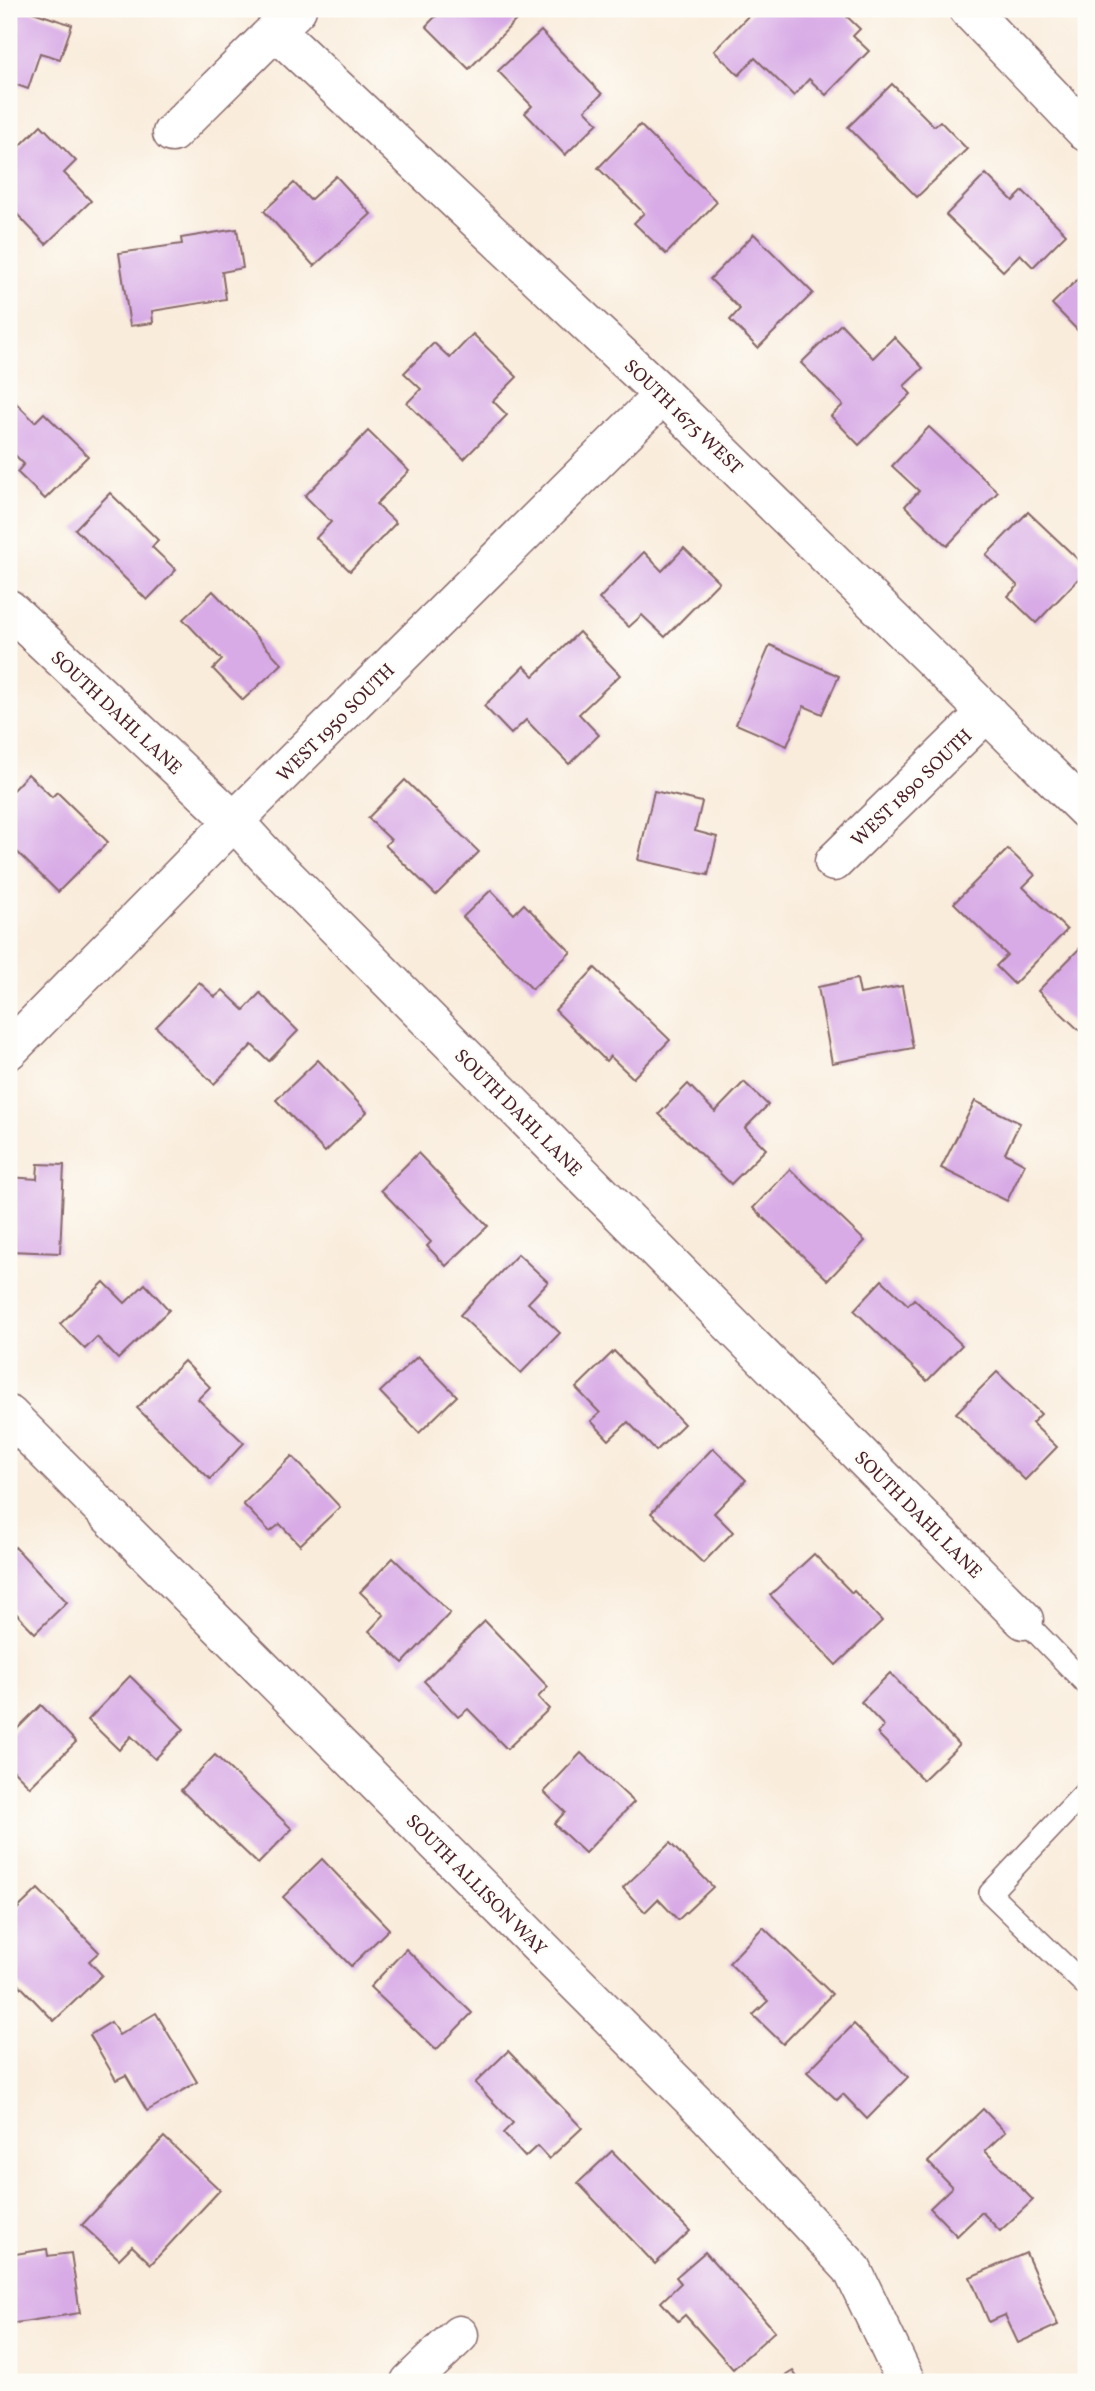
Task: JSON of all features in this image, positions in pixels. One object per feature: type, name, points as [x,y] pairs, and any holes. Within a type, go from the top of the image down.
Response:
[{"type":"street","points":[[968,9],[1086,132]]},
{"type":"street","points":[[173,133],[286,20]]},
{"type":"street","name":"SOUTH 1675 WEST","points":[[286,20],[1086,810]]},
{"type":"street","name":"WEST 1950 SOUTH","points":[[9,1050],[234,821],[663,395]]},
{"type":"street","name":"SOUTH DAHL LANE","points":[[9,609],[234,821],[276,867],[1024,1620]]},
{"type":"street","name":"WEST 1890 SOUTH","points":[[834,862],[987,712]]},
{"type":"street","name":"SOUTH ALLISON WAY","points":[[9,1415],[699,2105],[852,2269],[906,2382]]},
{"type":"street","points":[[410,2382],[459,2335]]},
{"type":"lane","points":[[1024,1620],[1086,1684]]},
{"type":"lane","points":[[1086,1791],[990,1893],[1086,1986]]},
{"type":"building","points":[[9,9],[24,9],[72,25],[60,59],[40,53],[28,89],[9,82]]},
{"type":"building","points":[[437,9],[515,9],[521,15],[469,69],[426,26],[440,12]]},
{"type":"building","points":[[755,9],[810,9],[815,14],[819,9],[839,9],[860,29],[853,36],[869,51],[826,95],[809,79],[794,96],[755,58],[739,75],[714,51]]},
{"type":"building","points":[[541,31],[602,94],[585,110],[598,123],[565,155],[525,113],[532,106],[498,71]]},
{"type":"building","points":[[892,84],[934,126],[940,121],[967,149],[917,197],[848,127]]},
{"type":"building","points":[[41,125],[76,161],[64,173],[91,201],[46,244],[9,206],[9,157]]},
{"type":"building","points":[[640,125],[717,202],[666,254],[634,223],[644,213],[598,168]]},
{"type":"building","points":[[986,174],[1013,201],[1023,191],[1066,234],[1033,267],[1020,254],[1003,271],[946,215]]},
{"type":"building","points":[[336,176],[371,214],[314,266],[264,211],[294,183],[310,200]]},
{"type":"building","points":[[237,229],[243,268],[222,272],[226,299],[152,311],[153,323],[130,326],[119,253],[182,244],[181,238]]},
{"type":"building","points":[[754,234],[813,293],[758,348],[730,320],[740,309],[710,279]]},
{"type":"building","points":[[1086,271],[1086,339],[1052,304]]},
{"type":"building","points":[[841,324],[873,358],[894,337],[923,368],[904,386],[911,394],[859,445],[831,416],[843,405],[801,363]]},
{"type":"building","points":[[473,334],[517,377],[493,401],[507,415],[464,459],[407,403],[421,389],[404,373],[434,343],[450,358]]},
{"type":"building","points":[[10,397],[35,422],[44,413],[88,456],[45,499],[17,472],[24,464],[9,449]]},
{"type":"building","points":[[929,427],[998,492],[947,546],[905,506],[919,491],[892,466]]},
{"type":"building","points":[[368,431],[409,471],[376,504],[396,523],[350,571],[316,538],[331,522],[305,496]]},
{"type":"building","points":[[110,493],[158,540],[152,547],[176,570],[147,600],[75,529]]},
{"type":"building","points":[[1028,512],[1086,567],[1086,571],[1036,623],[1008,596],[1018,586],[986,555]]},
{"type":"building","points":[[684,548],[719,582],[665,637],[642,615],[629,627],[599,599],[644,552],[662,571]]},
{"type":"building","points":[[213,591],[282,664],[243,700],[213,669],[222,660],[183,619]]},
{"type":"building","points":[[579,632],[620,675],[579,714],[599,735],[569,764],[526,720],[511,734],[484,706],[524,666],[534,676]]},
{"type":"building","points":[[770,645],[839,676],[822,714],[804,706],[787,746],[736,724]]},
{"type":"building","points":[[28,774],[52,797],[57,792],[108,842],[58,892],[9,844],[9,794]]},
{"type":"building","points":[[405,780],[479,852],[436,895],[385,845],[391,840],[368,818]]},
{"type":"building","points":[[654,791],[702,802],[695,831],[717,837],[708,875],[638,860]]},
{"type":"building","points":[[1008,849],[1035,875],[1023,887],[1067,930],[1014,984],[996,966],[1007,955],[954,903]]},
{"type":"building","points":[[491,890],[514,914],[524,904],[571,952],[532,989],[463,917]]},
{"type":"building","points":[[1080,948],[1086,954],[1086,1037],[1038,991]]},
{"type":"building","points":[[595,968],[670,1040],[633,1078],[610,1056],[606,1061],[555,1010]]},
{"type":"building","points":[[857,979],[860,994],[902,986],[913,1048],[832,1063],[818,987]]},
{"type":"building","points":[[199,982],[215,997],[223,990],[244,1010],[260,993],[298,1031],[269,1061],[252,1045],[214,1084],[156,1027]]},
{"type":"building","points":[[318,1060],[367,1112],[325,1152],[276,1100]]},
{"type":"building","points":[[744,1082],[768,1105],[745,1128],[766,1149],[731,1184],[659,1114],[688,1084],[715,1112]]},
{"type":"building","points":[[975,1101],[1020,1123],[1005,1153],[1025,1164],[1007,1201],[941,1168]]},
{"type":"building","points":[[418,1153],[488,1226],[446,1266],[427,1246],[431,1242],[381,1190]]},
{"type":"building","points":[[38,1164],[64,1165],[60,1253],[9,1251],[9,1177],[37,1179]]},
{"type":"building","points":[[790,1169],[865,1241],[828,1280],[753,1208]]},
{"type":"building","points":[[518,1254],[548,1282],[528,1303],[560,1333],[521,1373],[460,1315]]},
{"type":"building","points":[[882,1280],[908,1305],[914,1299],[962,1345],[927,1381],[854,1310]]},
{"type":"building","points":[[104,1282],[125,1303],[145,1284],[169,1310],[118,1359],[97,1337],[85,1349],[60,1324]]},
{"type":"building","points":[[614,1351],[684,1424],[656,1451],[628,1422],[609,1440],[591,1421],[600,1413],[576,1388]]},
{"type":"building","points":[[418,1356],[457,1396],[419,1433],[380,1392]]},
{"type":"building","points":[[184,1361],[210,1387],[198,1399],[244,1443],[210,1479],[137,1408]]},
{"type":"building","points":[[997,1372],[1041,1414],[1032,1423],[1057,1447],[1025,1480],[956,1413]]},
{"type":"building","points":[[713,1448],[746,1480],[714,1513],[733,1532],[703,1563],[651,1513]]},
{"type":"building","points":[[292,1456],[340,1507],[300,1545],[280,1524],[270,1532],[243,1504]]},
{"type":"building","points":[[15,1547],[67,1602],[35,1633],[9,1606],[9,1553]]},
{"type":"building","points":[[814,1554],[882,1621],[836,1665],[770,1595]]},
{"type":"building","points":[[393,1558],[450,1613],[403,1663],[369,1631],[384,1615],[360,1592]]},
{"type":"building","points":[[485,1621],[548,1687],[538,1697],[549,1709],[507,1749],[468,1709],[458,1717],[424,1681]]},
{"type":"building","points":[[890,1673],[959,1745],[923,1780],[877,1733],[884,1726],[861,1702]]},
{"type":"building","points":[[130,1676],[184,1729],[155,1759],[131,1736],[119,1750],[88,1720]]},
{"type":"building","points":[[41,1705],[76,1742],[30,1787],[9,1766],[9,1737]]},
{"type":"building","points":[[581,1753],[634,1802],[585,1853],[554,1824],[565,1812],[544,1792]]},
{"type":"building","points":[[215,1755],[292,1829],[258,1864],[181,1790]]},
{"type":"building","points":[[670,1843],[713,1887],[678,1920],[658,1899],[645,1912],[623,1888]]},
{"type":"building","points":[[322,1859],[389,1929],[351,1966],[283,1897]]},
{"type":"building","points":[[38,1889],[99,1952],[89,1961],[102,1975],[54,2021],[9,1974],[9,1917]]},
{"type":"building","points":[[763,1927],[832,1994],[783,2044],[753,2015],[768,2001],[729,1963]]},
{"type":"building","points":[[406,1949],[472,2013],[436,2050],[370,1987]]},
{"type":"building","points":[[156,2013],[197,2082],[147,2111],[126,2075],[116,2080],[90,2035],[111,2022],[119,2035]]},
{"type":"building","points":[[854,2024],[908,2077],[867,2119],[843,2094],[837,2100],[807,2072]]},
{"type":"building","points":[[508,2051],[582,2128],[549,2159],[537,2146],[525,2157],[503,2133],[513,2123],[475,2083]]},
{"type":"building","points":[[983,2109],[1005,2132],[985,2151],[1033,2200],[1000,2231],[982,2212],[957,2236],[930,2208],[952,2187],[928,2162]]},
{"type":"building","points":[[164,2137],[220,2190],[151,2264],[132,2246],[119,2259],[82,2225]]},
{"type":"building","points":[[612,2151],[690,2231],[655,2264],[578,2183]]},
{"type":"building","points":[[47,2249],[48,2256],[71,2253],[80,2313],[9,2324],[9,2255]]},
{"type":"building","points":[[705,2252],[775,2331],[733,2369],[685,2315],[678,2321],[661,2302],[681,2283],[676,2277]]},
{"type":"building","points":[[1026,2253],[1058,2325],[1018,2343],[1005,2315],[989,2322],[970,2277]]},
{"type":"building","points":[[793,2371],[800,2382],[775,2382]]}]
